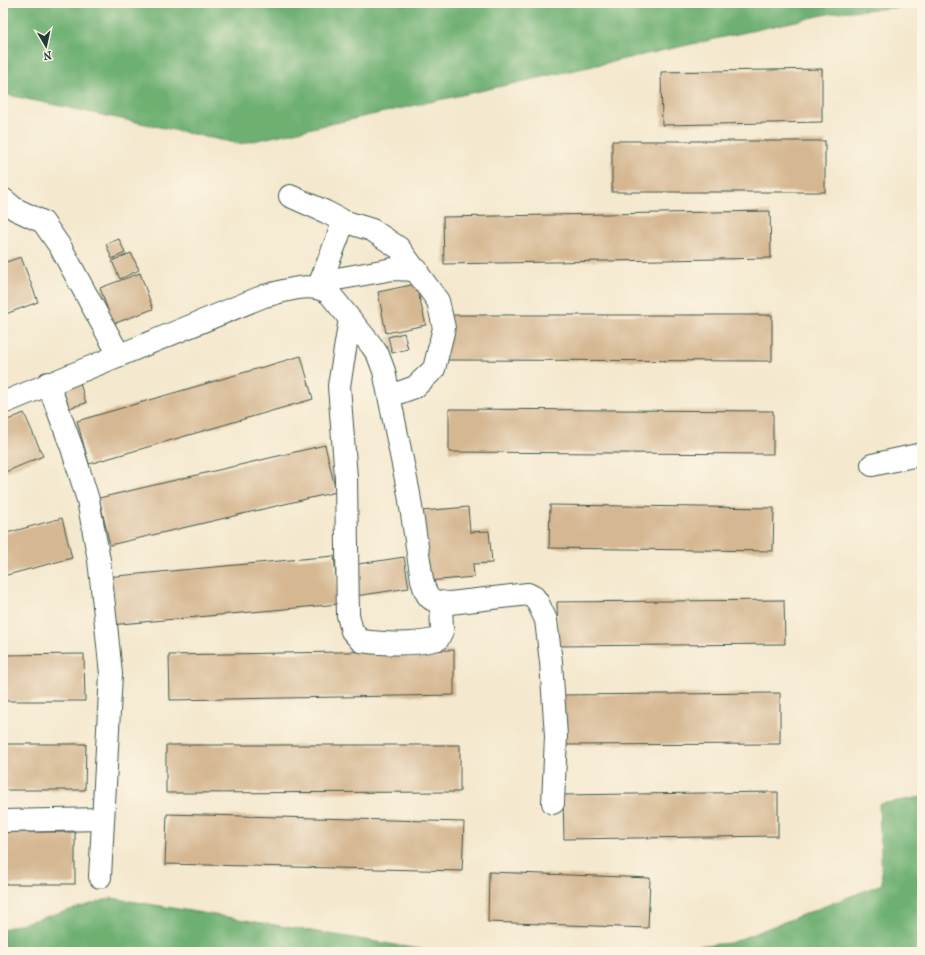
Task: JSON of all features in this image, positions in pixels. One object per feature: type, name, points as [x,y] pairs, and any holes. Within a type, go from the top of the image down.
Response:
[{"type":"lane","points":[[290,196],[343,221],[372,230],[399,248],[417,270],[438,301],[444,328],[434,369],[415,387],[390,396]]},
{"type":"lane","points":[[3,199],[15,209],[43,222],[61,248],[119,355]]},
{"type":"lane","points":[[319,285],[343,221]]},
{"type":"lane","points":[[3,403],[48,383],[264,296],[393,270],[417,270]]},
{"type":"lane","points":[[319,285],[322,289],[329,293],[378,355],[384,371],[409,494],[425,594],[431,599],[441,603],[528,594],[534,597],[546,620],[556,736],[553,802]]},
{"type":"lane","points":[[350,319],[340,386],[346,478],[348,615],[352,631],[361,640],[381,644],[429,641],[438,639],[442,631],[441,603]]},
{"type":"lane","points":[[48,383],[72,448],[88,500],[99,560],[111,674],[100,877]]},
{"type":"lane","points":[[872,465],[922,454]]},
{"type":"lane","points":[[3,821],[103,819]]},
{"type":"green space","points":[[3,3],[383,3],[402,5],[414,3],[922,3],[922,6],[837,12],[240,144],[3,94]]},
{"type":"green space","points":[[922,797],[922,952],[623,952],[730,943],[882,884],[879,804]]},
{"type":"green space","points":[[112,898],[438,952],[3,952],[3,929]]},
{"type":"building","points":[[822,69],[822,122],[662,125],[661,72]]},
{"type":"building","points":[[612,141],[825,141],[825,192],[612,192]]},
{"type":"building","points":[[770,211],[771,258],[444,264],[443,217]]},
{"type":"building","points":[[119,239],[125,253],[112,259],[106,244]]},
{"type":"building","points":[[131,253],[139,270],[120,279],[112,261]]},
{"type":"building","points":[[21,257],[38,302],[3,315],[3,263]]},
{"type":"building","points":[[140,273],[153,309],[113,324],[100,288]]},
{"type":"building","points":[[416,284],[426,325],[386,333],[378,292]]},
{"type":"building","points":[[446,315],[772,315],[772,361],[446,360]]},
{"type":"building","points":[[404,333],[408,349],[392,353],[388,337]]},
{"type":"building","points":[[301,356],[313,399],[89,464],[77,421]]},
{"type":"building","points":[[79,380],[86,403],[66,409],[58,387]]},
{"type":"building","points":[[449,409],[773,411],[773,454],[449,452]]},
{"type":"building","points":[[24,413],[43,456],[3,473],[3,422]]},
{"type":"building","points":[[325,445],[336,492],[110,545],[99,498]]},
{"type":"building","points":[[550,505],[774,508],[773,551],[549,548]]},
{"type":"building","points":[[468,507],[470,532],[489,531],[492,563],[473,564],[474,577],[428,581],[422,511]]},
{"type":"building","points":[[62,518],[72,558],[3,576],[3,534]]},
{"type":"building","points":[[334,556],[339,604],[110,625],[106,577]]},
{"type":"building","points":[[404,557],[409,588],[356,596],[352,565]]},
{"type":"building","points":[[784,600],[785,644],[558,646],[557,602]]},
{"type":"building","points":[[454,650],[454,695],[170,700],[169,655]]},
{"type":"building","points":[[84,654],[85,701],[3,701],[3,655]]},
{"type":"building","points":[[780,693],[780,744],[561,745],[560,695]]},
{"type":"building","points":[[3,744],[86,744],[85,790],[3,790]]},
{"type":"building","points":[[166,745],[460,745],[460,792],[166,793]]},
{"type":"building","points":[[778,792],[778,836],[564,839],[563,795]]},
{"type":"building","points":[[167,814],[464,822],[462,871],[165,864]]},
{"type":"building","points":[[3,832],[75,832],[75,884],[3,884]]},
{"type":"building","points":[[489,872],[650,878],[648,928],[488,922]]}]
